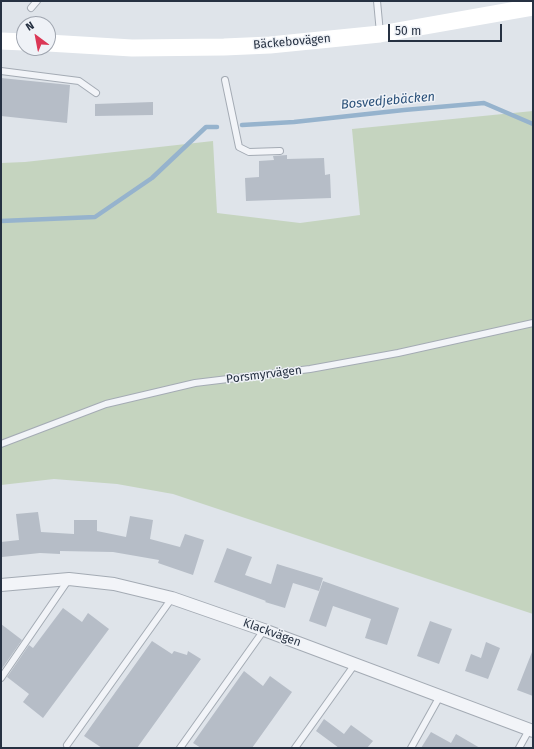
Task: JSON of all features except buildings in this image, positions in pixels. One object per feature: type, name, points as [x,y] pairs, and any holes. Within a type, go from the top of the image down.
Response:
[{"type":"street","name":"Bäckebovägen","points":[[56,43],[132,48],[270,45],[418,29],[533,7]]},
{"type":"street","points":[[1,41],[16,42]]},
{"type":"street","name":"Klackvägen","points":[[1,585],[69,579],[114,584],[172,598],[264,630],[531,731]]},
{"type":"lane","points":[[31,8],[37,1]]},
{"type":"lane","points":[[377,1],[380,34]]},
{"type":"lane","points":[[1,71],[79,81],[96,93]]},
{"type":"lane","points":[[225,80],[239,147],[249,152],[280,151]]},
{"type":"lane","name":"Porsmyrvägen","points":[[1,444],[106,404],[195,383],[310,369],[398,353],[533,323]]},
{"type":"lane","points":[[1,678],[69,579]]},
{"type":"lane","points":[[67,745],[172,598]]},
{"type":"lane","points":[[180,748],[264,630]]},
{"type":"lane","points":[[295,748],[355,664]]},
{"type":"lane","points":[[411,748],[440,696]]},
{"type":"lane","points":[[519,748],[531,731]]},
{"type":"green space","points":[[533,111],[533,614],[173,494],[117,484],[54,479],[1,485],[1,163],[25,162],[213,141],[217,213],[300,223],[360,215],[352,129]]},
{"type":"waterway","name":"Bosvedjebäcken","points":[[242,125],[294,122],[484,103],[533,124]]},
{"type":"waterway","name":"Bosvedjebäcken","points":[[1,221],[95,217],[152,178],[206,127],[217,127]]}]
